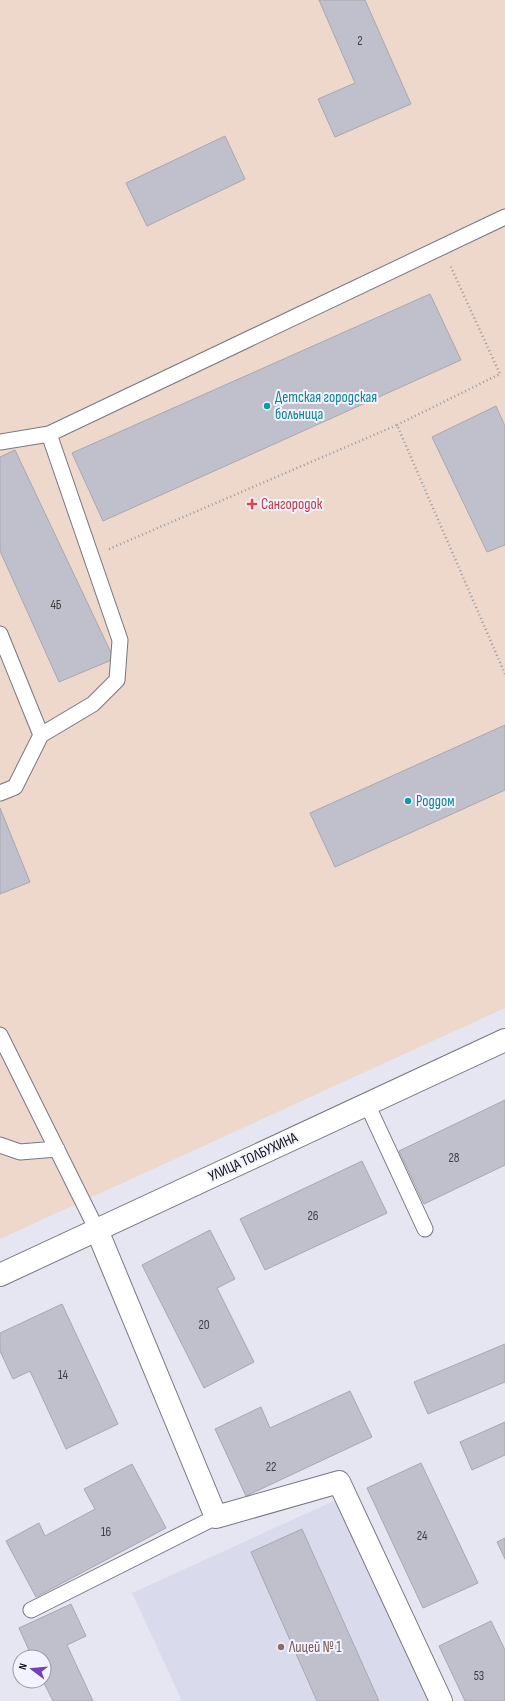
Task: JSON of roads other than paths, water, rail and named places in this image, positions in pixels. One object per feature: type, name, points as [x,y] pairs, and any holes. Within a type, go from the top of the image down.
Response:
[{"type":"street","name":"УЛИЦА ТОЛБУХИНА","points":[[0,1274],[505,1040]]},
{"type":"street","points":[[97,1230],[216,1518],[339,1482],[440,1701]]},
{"type":"lane","points":[[0,442],[49,434],[505,217]]},
{"type":"lane","points":[[0,793],[15,787],[41,735],[93,704],[117,680],[120,640],[49,434]]},
{"type":"lane","points":[[0,634],[41,735]]},
{"type":"lane","points":[[0,1035],[97,1230]]},
{"type":"lane","points":[[367,1104],[425,1229]]},
{"type":"lane","points":[[0,1145],[20,1152],[57,1149]]},
{"type":"lane","points":[[31,1610],[216,1518]]},
{"type":"place","name":"Детская городская больница","points":[[267,406]]},
{"type":"place","name":"Сангородок","points":[[252,504]]},
{"type":"place","name":"Роддом","points":[[408,801]]},
{"type":"place","name":"Лицей № 1","points":[[281,1647]]}]
